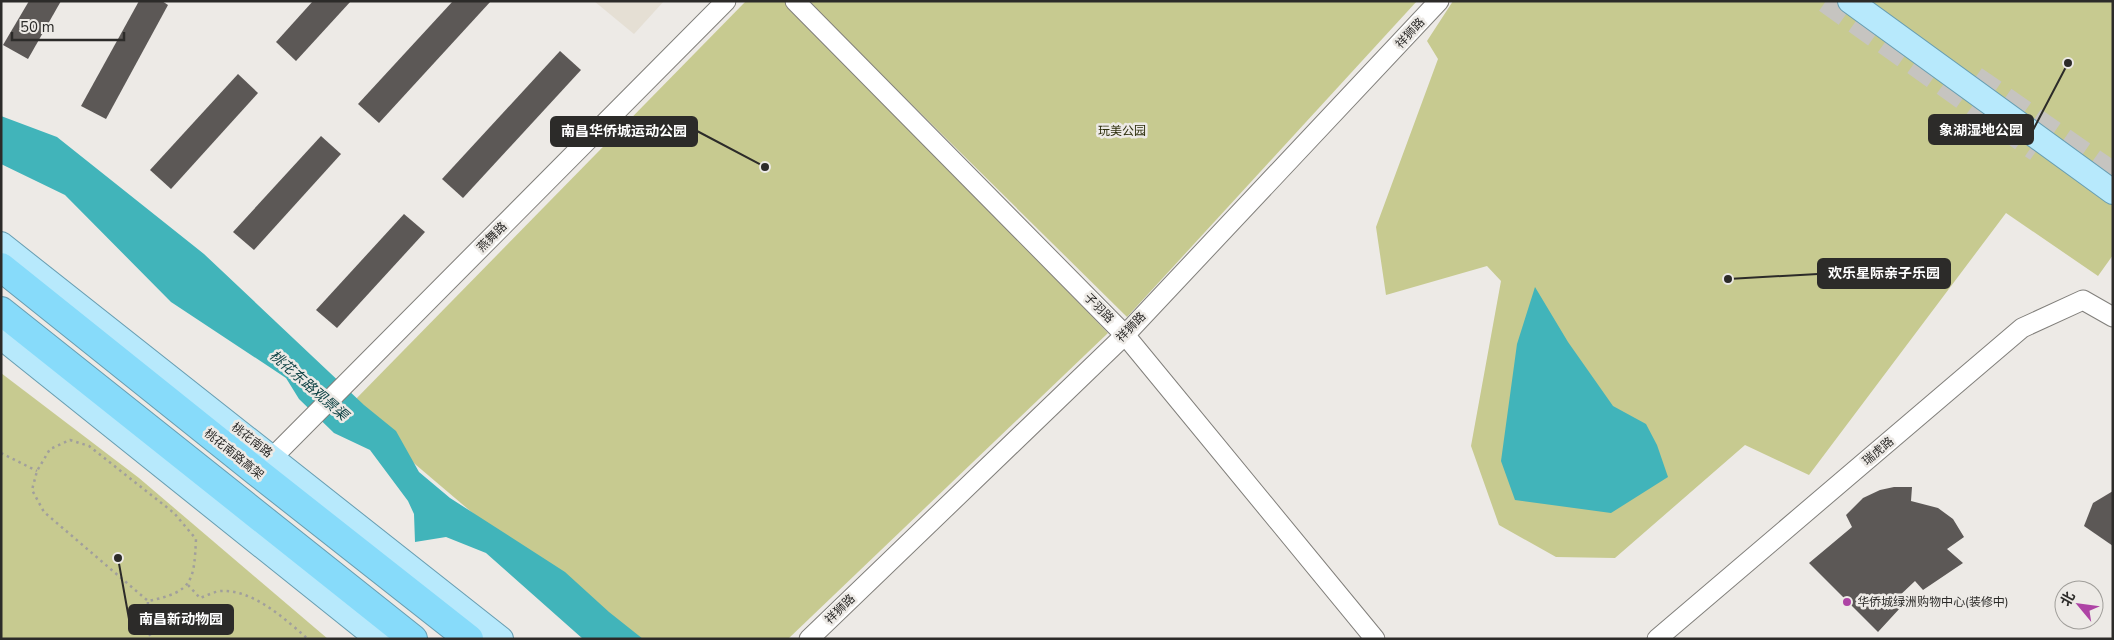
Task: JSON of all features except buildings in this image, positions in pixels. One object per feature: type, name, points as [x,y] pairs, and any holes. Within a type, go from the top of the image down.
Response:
[{"type":"highway","name":"桃花南路高架","points":[[1,267],[265,465],[469,639]]},
{"type":"highway","points":[[1,310],[413,639]]},
{"type":"main road","points":[[1850,1],[2113,192]]},
{"type":"main road","name":"桃花南路","points":[[1,244],[265,465],[501,639]]},
{"type":"main road","points":[[1,337],[378,639]]},
{"type":"street","name":"燕舞路","points":[[265,465],[352,380],[726,1]]},
{"type":"street","name":"子羽路","points":[[795,1],[1125,334],[1375,639]]},
{"type":"street","name":"祥狮路","points":[[809,639],[1125,334],[1440,1]]},
{"type":"street","name":"瑞虎路","points":[[1657,639],[2022,328],[2083,300],[2113,317]]},
{"type":"path","points":[[70,440],[89,446],[174,513],[196,538],[195,567],[188,585],[170,596],[148,601],[44,512],[32,490],[37,471],[50,449],[70,440]]},
{"type":"path","points":[[1,453],[37,471]]},
{"type":"path","points":[[188,585],[200,598],[220,591],[237,592],[256,600],[308,639]]},
{"type":"path","points":[[148,601],[146,628],[152,639]]},
{"type":"shaded area","points":[[594,1],[664,1],[634,34]]},
{"type":"green space","points":[[746,1],[787,1],[1108,333],[788,639],[621,639],[389,442],[351,404]]},
{"type":"green space","name":"玩美公园","points":[[807,1],[1417,1],[1127,317]]},
{"type":"green space","points":[[1453,1],[2113,1],[2113,255],[2098,276],[2006,213],[1809,475],[1745,445],[1615,558],[1556,557],[1499,525],[1471,446],[1501,281],[1487,266],[1386,295],[1376,227],[1438,59],[1427,41]]},
{"type":"green space","points":[[1,373],[139,478],[328,639],[1,639]]},
{"type":"water","name":"桃花东路观景渠","points":[[1,116],[57,137],[204,254],[364,405],[396,431],[419,472],[450,498],[565,572],[609,612],[643,639],[583,639],[486,553],[446,537],[415,542],[414,514],[408,501],[370,450],[334,433],[299,399],[286,378],[171,302],[65,195],[1,164]]},
{"type":"water","points":[[1535,287],[1568,342],[1613,406],[1646,424],[1657,445],[1668,477],[1611,513],[1515,500],[1501,461],[1517,344]]},
{"type":"tunnel","points":[[1826,1],[2037,150]]},
{"type":"tunnel","points":[[1975,78],[2113,174]]},
{"type":"place","name":"象湖湿地公园","points":[[2068,63]]},
{"type":"place","name":"南昌华侨城运动公园","points":[[765,167]]},
{"type":"place","name":"欢乐星际亲子乐园","points":[[1728,279]]},
{"type":"place","name":"南昌新动物园","points":[[118,558]]},
{"type":"place","name":"华侨城绿洲购物中心(装修中)","points":[[1847,602]]}]
